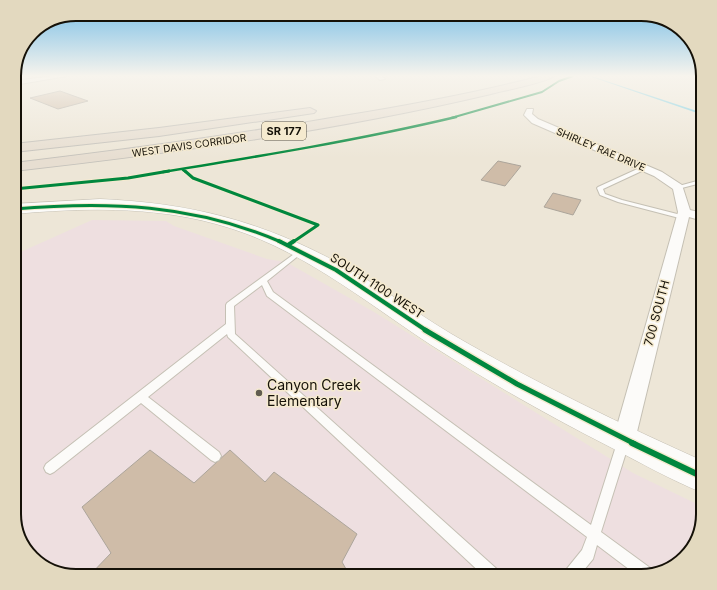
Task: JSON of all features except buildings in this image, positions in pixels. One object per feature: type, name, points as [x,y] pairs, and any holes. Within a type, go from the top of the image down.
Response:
[{"type":"highway","name":"WEST DAVIS CORRIDOR","points":[[21,167],[175,148],[311,126],[433,104]]},
{"type":"highway","name":"WEST DAVIS CORRIDOR","points":[[21,147],[159,132],[321,110]]},
{"type":"street","name":"SHIRLEY RAE DRIVE","points":[[530,111],[528,116],[536,121],[644,168],[678,187]]},
{"type":"street","name":"700 SOUTH","points":[[624,440],[684,214],[678,187]]},
{"type":"street","name":"SOUTH 1100 WEST","points":[[21,209],[98,204],[144,206],[179,210],[241,225],[301,251],[335,269],[418,325],[495,372],[624,440],[696,474]]},
{"type":"street","points":[[684,214],[696,216]]},
{"type":"lane","points":[[644,168],[600,188],[602,195],[620,201],[684,214]]},
{"type":"lane","points":[[678,187],[696,183]]},
{"type":"lane","points":[[301,251],[230,305],[231,335],[486,569]]},
{"type":"lane","points":[[263,280],[270,294],[640,569]]},
{"type":"lane","points":[[50,468],[230,326]]},
{"type":"lane","points":[[141,397],[215,456]]},
{"type":"lane","points":[[576,569],[588,554],[624,440]]},
{"type":"shaded area","name":"Canyon Creek Elementary","points":[[92,220],[166,221],[174,226],[267,259],[286,262],[374,312],[633,473],[696,504],[695,525],[692,535],[689,542],[675,558],[669,562],[652,568],[641,569],[69,569],[48,562],[32,548],[23,528],[21,518],[21,252]]},
{"type":"waterway","points":[[672,104],[696,112]]},
{"type":"cycle path","points":[[21,188],[128,178],[282,153],[387,133],[474,113],[501,104]]},
{"type":"cycle path","points":[[183,170],[193,178],[318,225],[288,245]]},
{"type":"cycle path","points":[[21,208],[58,205],[100,204],[141,206],[181,211],[220,220],[259,232],[297,249],[336,270],[441,340],[517,384],[609,432],[696,474]]},
{"type":"place","name":"Canyon Creek Elementary","points":[[259,393]]}]
